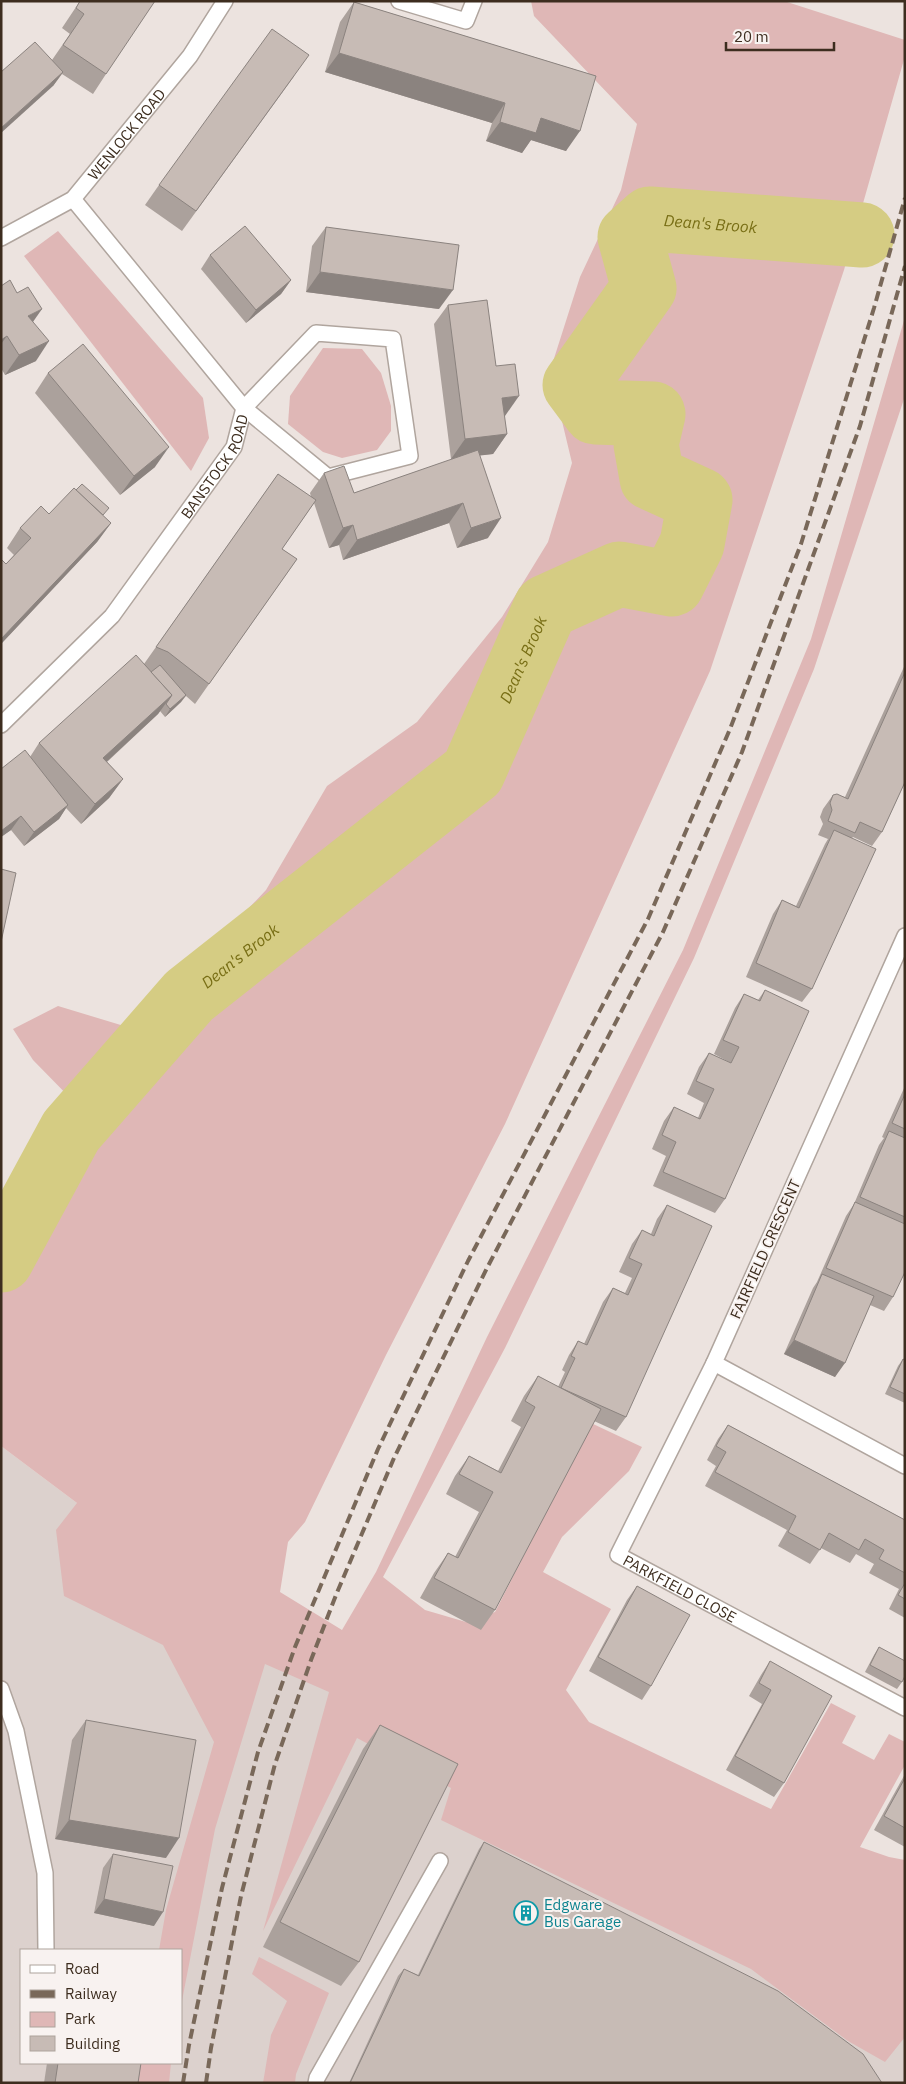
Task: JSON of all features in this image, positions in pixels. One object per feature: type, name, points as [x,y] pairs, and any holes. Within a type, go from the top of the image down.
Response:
[{"type":"street","name":"WENLOCK ROAD","points":[[1,238],[73,199],[190,56],[225,1]]},
{"type":"street","points":[[399,1],[466,21],[474,1]]},
{"type":"street","name":"BANSTOCK ROAD","points":[[1,725],[112,616],[234,446],[244,408],[73,199]]},
{"type":"street","points":[[316,333],[393,338],[410,456],[328,477],[244,408],[316,333]]},
{"type":"street","name":"FAIRFIELD CRESCENT","points":[[714,1363],[905,936]]},
{"type":"street","points":[[714,1363],[905,1466]]},
{"type":"street","name":"PARKFIELD CLOSE","points":[[714,1363],[618,1554],[905,1708]]},
{"type":"street","points":[[1,1689],[16,1731],[44,1873],[46,1949]]},
{"type":"street","points":[[316,2083],[317,2078],[440,1861]]},
{"type":"shaded area","points":[[1,1446],[105,1524],[905,1956],[905,2083],[1,2083]]},
{"type":"green space","points":[[531,1],[784,1],[905,40],[905,56],[844,270],[710,671],[505,1124],[386,1355],[305,1522],[288,1542],[280,1592],[342,1630],[376,1572],[487,1337],[683,950],[811,639],[905,317],[905,396],[814,669],[694,958],[505,1348],[383,1577],[425,1610],[466,1622],[495,1612],[591,1423],[642,1447],[629,1471],[562,1537],[543,1572],[611,1609],[566,1690],[589,1722],[771,1809],[831,1703],[856,1716],[842,1743],[874,1760],[889,1734],[905,1742],[905,1765],[860,1847],[889,1857],[905,1860],[905,2037],[885,2062],[848,2041],[751,1969],[441,1820],[451,1788],[357,1738],[263,1931],[329,1692],[265,1664],[215,1829],[182,2001],[182,1949],[159,1949],[166,1910],[214,1742],[163,1645],[64,1596],[56,1530],[77,1503],[1,1446],[1,1220],[46,1160],[80,1108],[33,1060],[13,1029],[58,1006],[124,1026],[190,970],[266,890],[327,786],[417,722],[502,617],[548,542],[572,463],[550,371],[580,277],[621,190],[637,124],[534,16]]},
{"type":"green space","points":[[58,231],[203,398],[209,438],[191,471],[24,256]]},
{"type":"green space","points":[[323,348],[362,349],[381,373],[391,406],[391,431],[377,450],[342,458],[323,452],[288,424],[290,396]]},
{"type":"green space","points":[[259,1957],[329,1993],[296,2074],[295,2083],[263,2083],[271,2035],[287,2001],[252,1974]]},
{"type":"green space","points":[[137,2064],[171,2064],[169,2083],[133,2083]]},
{"type":"building","points":[[80,1],[155,1],[106,74],[63,45],[84,14],[76,8]]},
{"type":"building","points":[[354,2],[596,76],[580,131],[541,118],[536,133],[500,122],[505,103],[339,53]]},
{"type":"building","points":[[272,29],[309,55],[196,211],[159,185]]},
{"type":"building","points":[[35,42],[63,72],[1,128],[1,72]]},
{"type":"building","points":[[245,226],[291,280],[256,310],[210,255]]},
{"type":"building","points":[[326,227],[459,245],[453,290],[320,272]]},
{"type":"building","points":[[10,280],[17,293],[28,287],[42,309],[28,316],[49,341],[19,355],[7,336],[1,340],[1,286]]},
{"type":"building","points":[[487,300],[496,366],[515,364],[519,396],[502,398],[507,434],[465,439],[448,305]]},
{"type":"building","points":[[83,344],[169,447],[134,476],[48,373]]},
{"type":"building","points":[[478,450],[501,518],[471,528],[463,503],[357,540],[353,525],[343,528],[324,473],[344,466],[354,493]]},
{"type":"building","points":[[278,474],[316,500],[282,549],[297,559],[209,684],[168,652],[156,647]]},
{"type":"building","points":[[82,484],[109,508],[103,515],[76,490]]},
{"type":"building","points":[[74,488],[111,523],[1,639],[1,559],[6,564],[31,538],[20,528],[41,506],[49,514]]},
{"type":"building","points":[[136,655],[172,695],[103,758],[123,779],[95,804],[39,743]]},
{"type":"building","points":[[160,665],[186,695],[170,709],[166,704],[172,695],[151,672]]},
{"type":"building","points":[[905,672],[905,782],[882,832],[860,822],[855,833],[828,821],[832,810],[830,803],[833,795],[837,794],[848,799]]},
{"type":"building","points":[[25,750],[68,805],[34,832],[21,816],[1,831],[1,769]]},
{"type":"building","points":[[834,830],[876,849],[812,989],[756,963],[782,900],[799,908]]},
{"type":"building","points":[[1,869],[16,873],[1,942]]},
{"type":"building","points":[[765,990],[809,1011],[725,1199],[663,1172],[676,1142],[662,1135],[674,1107],[700,1119],[714,1089],[696,1081],[709,1053],[731,1063],[739,1047],[723,1040],[744,994],[760,1001]]},
{"type":"building","points":[[905,1094],[905,1129],[892,1123]]},
{"type":"building","points":[[889,1131],[905,1138],[905,1217],[860,1197]]},
{"type":"building","points":[[855,1202],[905,1224],[905,1272],[893,1297],[826,1268]]},
{"type":"building","points":[[667,1205],[712,1226],[626,1417],[561,1388],[575,1358],[571,1356],[578,1341],[587,1345],[613,1288],[628,1295],[642,1264],[629,1258],[642,1230],[654,1236]]},
{"type":"building","points":[[822,1274],[874,1296],[845,1363],[794,1340]]},
{"type":"building","points":[[903,1359],[905,1360],[905,1394],[890,1387]]},
{"type":"building","points":[[538,1376],[601,1409],[495,1610],[434,1578],[448,1553],[458,1558],[493,1492],[459,1474],[469,1456],[501,1473],[535,1407],[525,1401]]},
{"type":"building","points":[[728,1425],[905,1520],[905,1573],[879,1559],[884,1550],[865,1539],[859,1550],[829,1533],[820,1550],[788,1532],[796,1516],[715,1472],[726,1452],[716,1446]]},
{"type":"building","points":[[905,1583],[905,1599],[898,1595]]},
{"type":"building","points":[[637,1586],[690,1615],[651,1686],[598,1657]]},
{"type":"building","points":[[879,1647],[905,1661],[905,1676],[902,1682],[870,1665]]},
{"type":"building","points":[[770,1661],[832,1696],[784,1783],[735,1756],[771,1690],[759,1683]]},
{"type":"building","points":[[86,1720],[196,1740],[179,1838],[69,1820]]},
{"type":"building","points":[[380,1725],[458,1764],[359,1962],[280,1922]]},
{"type":"building","points":[[905,1778],[905,1828],[884,1816]]},
{"type":"building","name":"Edgware Bus Garage","points":[[484,1842],[778,1991],[863,2054],[882,2083],[350,2083],[404,1969],[419,1976]]},
{"type":"building","points":[[113,1854],[173,1866],[163,1912],[104,1899]]},
{"type":"building","points":[[58,2064],[141,2064],[138,2083],[55,2083]]},
{"type":"waterway","name":"Dean's Brook","points":[[1,1260],[71,1131],[189,996],[473,772],[546,607],[619,574],[672,584],[692,544],[700,500],[652,478],[646,444],[653,414],[595,412],[575,385],[644,288],[630,237],[650,219],[862,235]]},
{"type":"railway","points":[[183,2083],[189,2045],[222,1888],[258,1752],[295,1647],[378,1449],[468,1261],[648,919],[730,729],[801,544],[874,308],[905,198]]},
{"type":"railway","points":[[206,2083],[211,2048],[241,1896],[275,1764],[336,1595],[394,1458],[487,1268],[663,932],[742,752],[860,426],[905,266]]},
{"type":"place","name":"Edgware Bus Garage","points":[[526,1913]]}]
